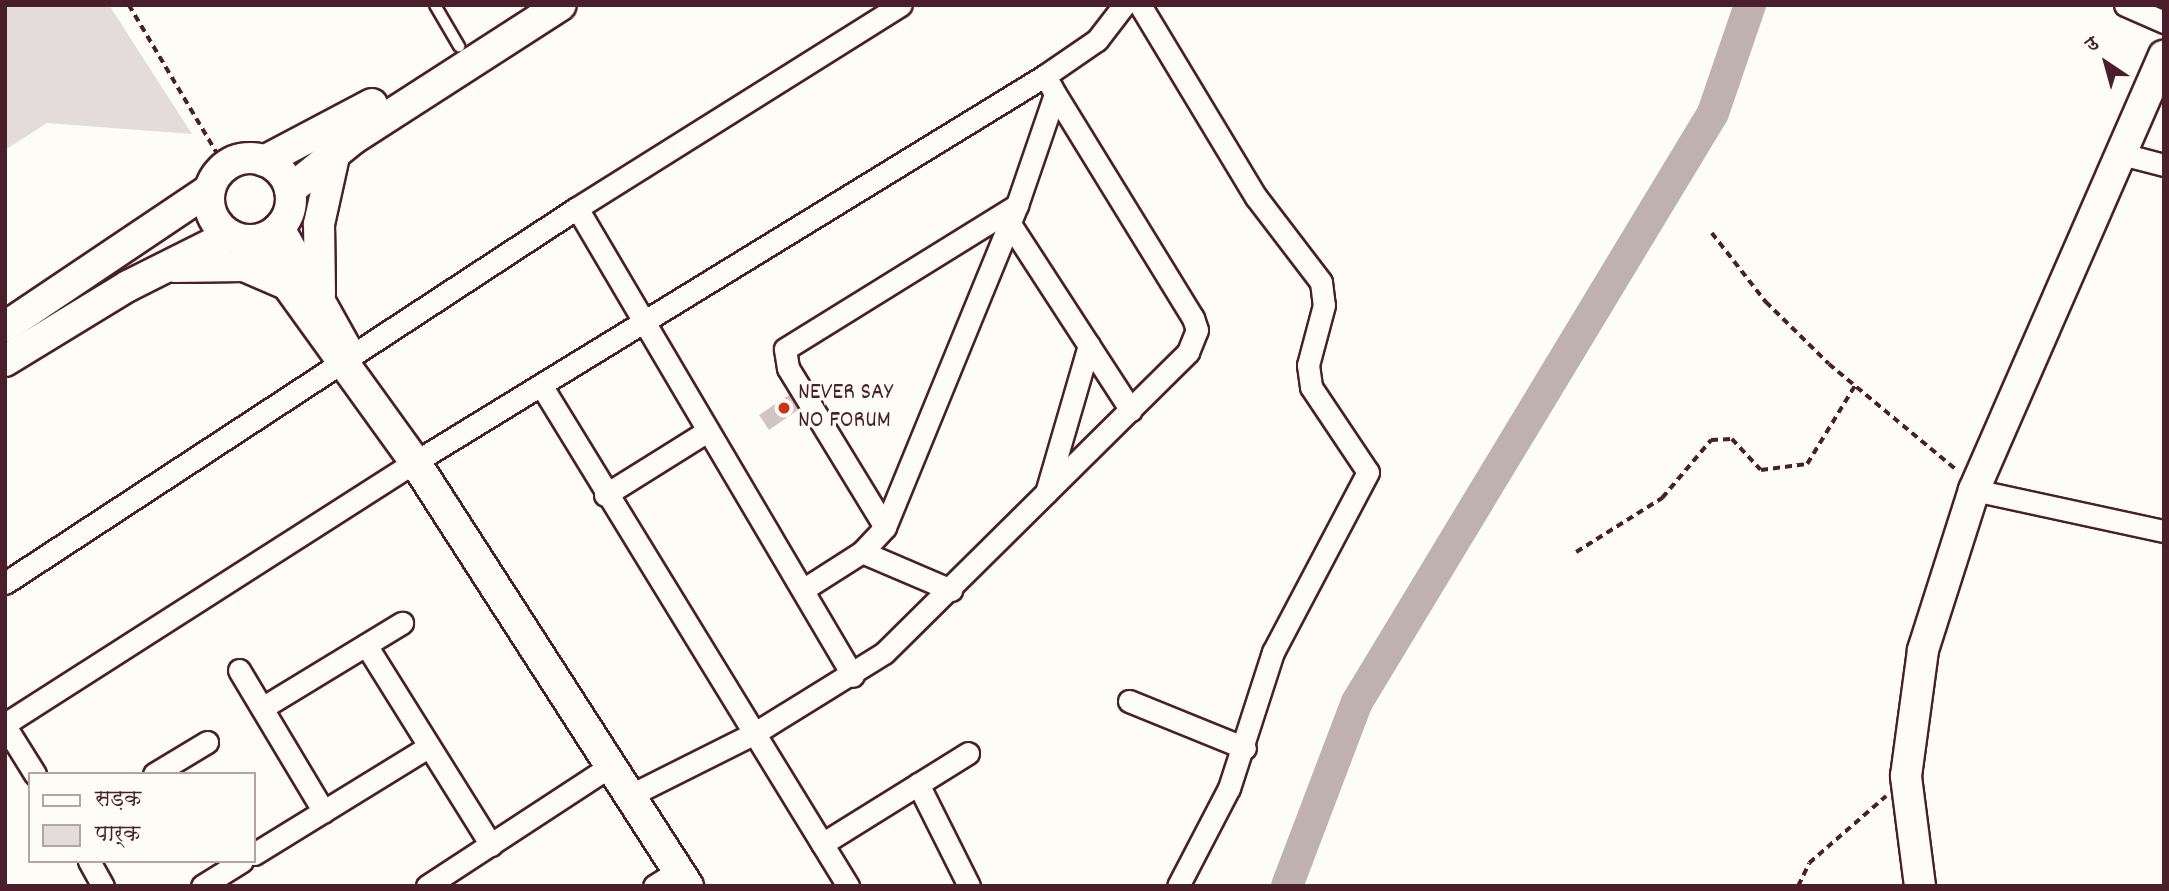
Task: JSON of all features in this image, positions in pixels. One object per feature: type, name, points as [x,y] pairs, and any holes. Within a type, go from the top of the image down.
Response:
[{"type":"street","points":[[5,327],[217,178],[264,161],[335,127],[525,5]]},
{"type":"street","points":[[5,361],[158,269],[255,234],[290,190],[335,152],[561,5]]},
{"type":"street","points":[[5,583],[577,208],[901,5]]},
{"type":"street","points":[[34,772],[5,725],[415,462],[646,323],[1046,75],[1097,40],[1124,5]]},
{"type":"street","points":[[1140,5],[1256,197],[1321,282],[1324,306],[1308,365],[1311,387],[1368,472],[1273,652],[1245,748],[1178,886]]},
{"type":"street","points":[[2125,5],[2164,22]]},
{"type":"street","points":[[1920,886],[1906,776],[1923,650],[1974,490],[2118,153],[2164,56]]},
{"type":"street","points":[[631,795],[755,733],[853,676],[951,590],[1188,352],[1197,330],[1046,75]]},
{"type":"street","points":[[804,589],[862,552],[885,527],[1014,214],[1055,94]]},
{"type":"street","points":[[320,296],[319,224],[335,152]]},
{"type":"street","points":[[2118,153],[2164,165]]},
{"type":"street","points":[[264,161],[290,190]]},
{"type":"street","points":[[217,178],[212,215],[255,234],[320,296],[347,340],[347,361]]},
{"type":"street","points":[[577,208],[646,323],[706,432],[804,589],[853,676]]},
{"type":"street","points":[[1014,214],[1089,345],[1131,410]]},
{"type":"street","points":[[885,527],[788,368],[785,349],[1014,214]]},
{"type":"street","points":[[255,234],[331,350],[347,361],[415,462],[631,795],[673,881]]},
{"type":"street","points":[[158,269],[244,266],[286,285]]},
{"type":"street","points":[[1045,495],[1089,345]]},
{"type":"street","points":[[541,385],[605,495],[848,886]]},
{"type":"street","points":[[605,495],[706,432]]},
{"type":"street","points":[[1974,490],[2164,531]]},
{"type":"street","points":[[862,552],[951,590]]},
{"type":"street","points":[[262,708],[402,623]]},
{"type":"street","points":[[366,645],[491,845]]},
{"type":"street","points":[[239,670],[324,812]]},
{"type":"street","points":[[1129,701],[1245,748]]},
{"type":"street","points":[[163,771],[207,742]]},
{"type":"street","points":[[256,853],[428,747]]},
{"type":"street","points":[[822,844],[968,753]]},
{"type":"street","points":[[427,886],[611,765]]},
{"type":"street","points":[[918,785],[965,884]]},
{"type":"street","points":[[90,863],[103,886]]},
{"type":"street","points":[[202,886],[232,864]]},
{"type":"lane","points":[[435,5],[459,46]]},
{"type":"path","points":[[129,5],[217,178]]},
{"type":"path","points":[[1712,233],[1766,302],[1942,453],[1974,490]]},
{"type":"path","points":[[1576,552],[1662,498],[1711,440],[1732,439],[1761,470],[1807,464],[1857,382]]},
{"type":"path","points":[[1798,886],[1809,863],[1906,776]]},
{"type":"green space","points":[[5,5],[109,5],[192,134],[47,123],[5,150]]},
{"type":"building","points":[[789,395],[798,410],[769,430],[759,415]]},
{"type":"waterway","points":[[1287,886],[1357,702],[1713,113],[1750,5]]},
{"type":"place","name":"NEVER SAY NO FORUM","points":[[784,408]]}]
